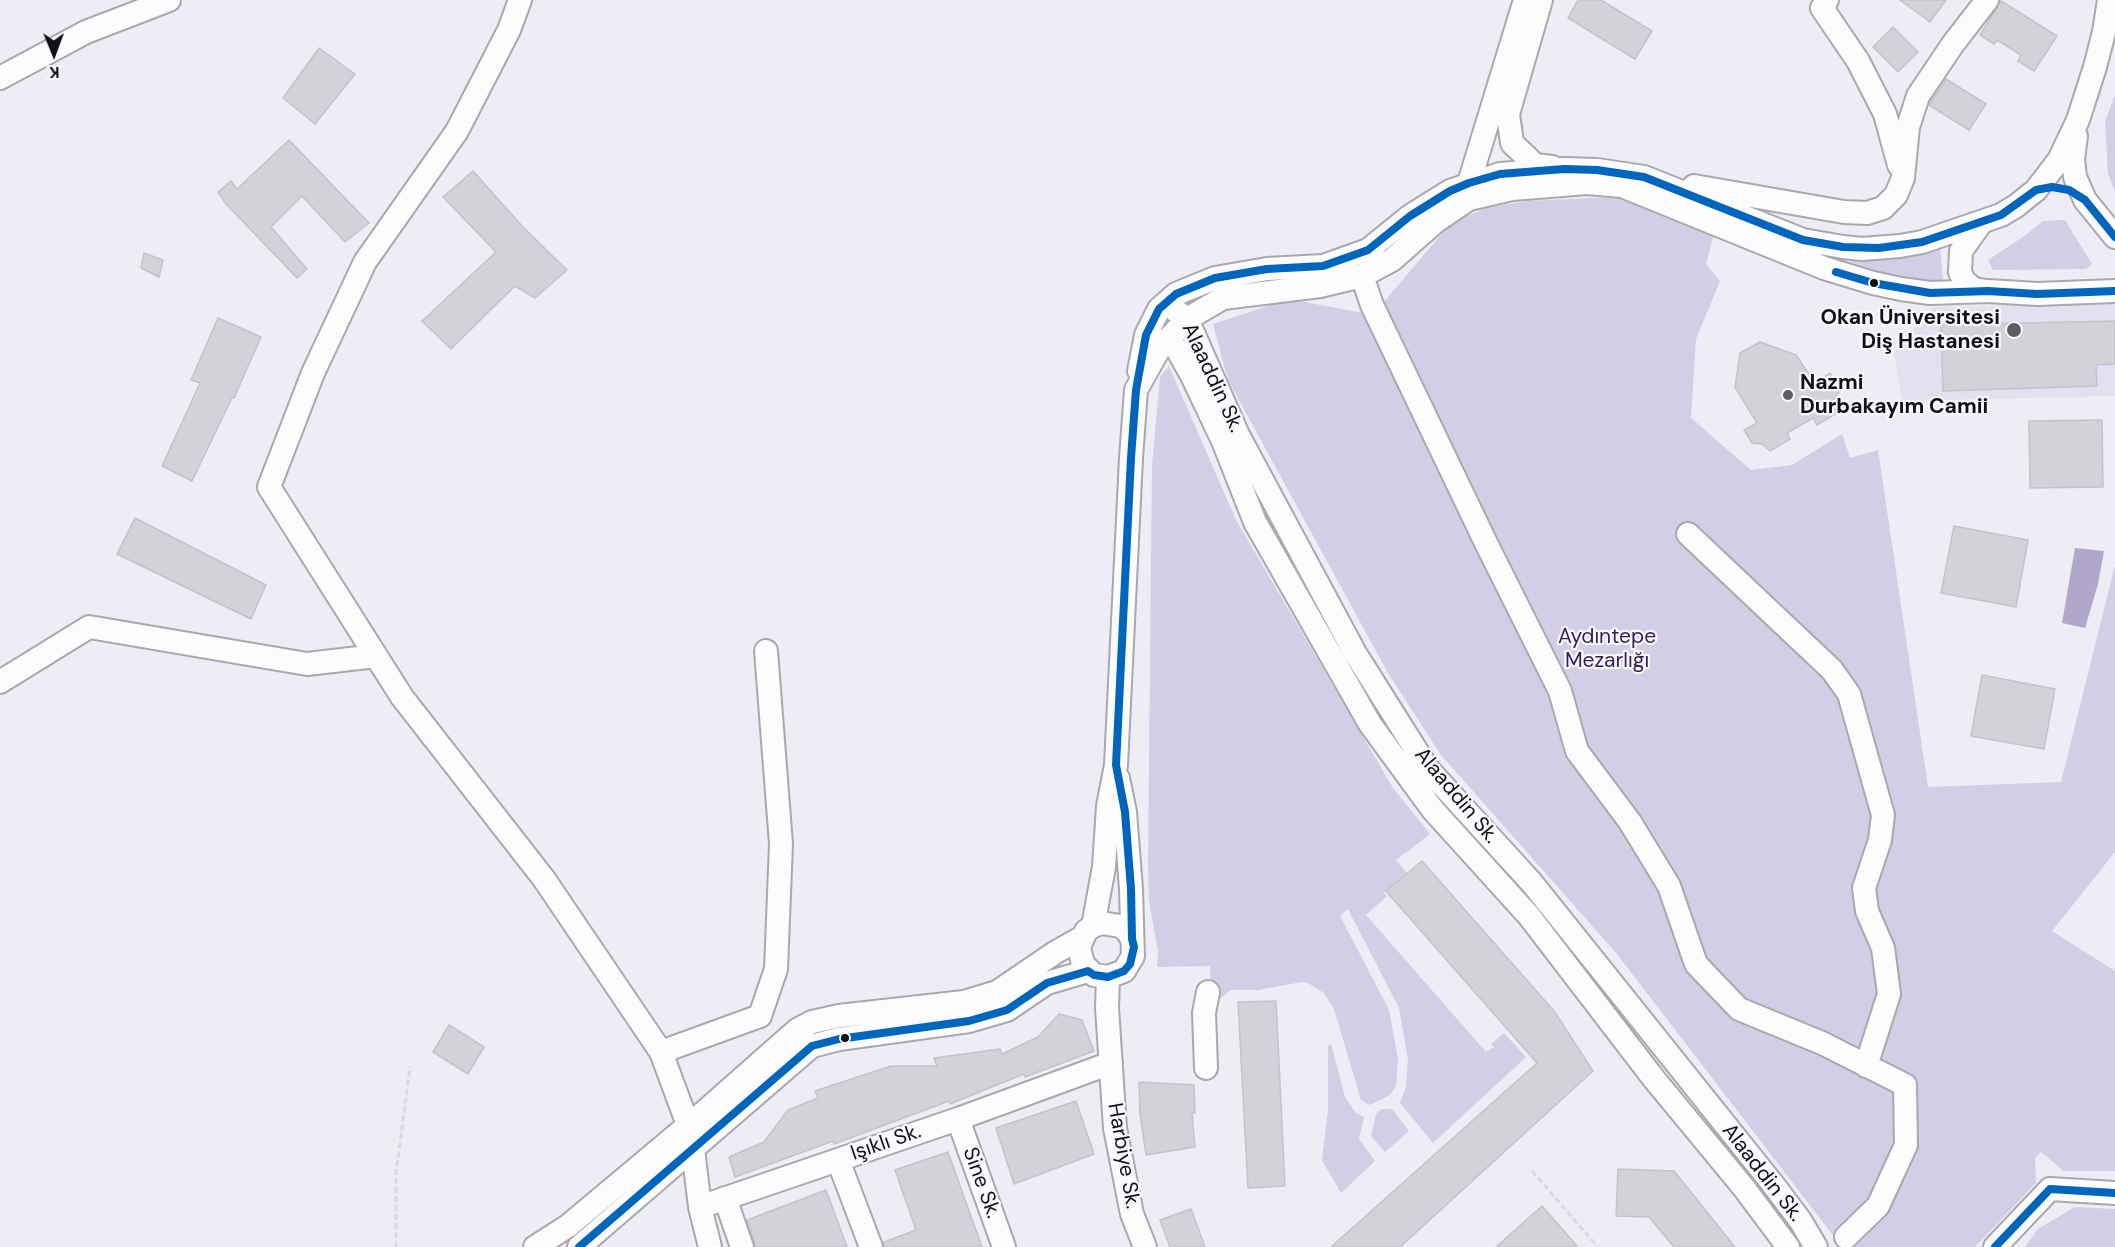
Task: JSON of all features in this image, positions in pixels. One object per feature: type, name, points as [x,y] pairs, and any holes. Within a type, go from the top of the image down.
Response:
[{"type":"street","points":[[0,78],[86,32],[169,0]]},
{"type":"street","points":[[519,0],[510,30],[457,131],[365,262],[313,373],[269,487],[402,697],[544,879],[661,1052],[688,1125],[700,1207],[710,1247]]},
{"type":"street","points":[[1469,183],[1525,0]]},
{"type":"street","points":[[1541,0],[1508,114],[1512,143],[1535,165],[1597,170],[1844,212],[1867,213],[1883,208],[1896,195],[1903,178],[1908,127],[1918,96],[1953,44],[1987,0]]},
{"type":"street","points":[[1644,177],[1803,240],[1843,247],[1862,249],[1900,246],[1922,242],[1981,223],[2001,215],[2036,190],[2059,160],[2078,120],[2095,66],[2109,0]]},
{"type":"street","points":[[1824,4],[1858,61],[1885,114],[1903,178]]},
{"type":"street","points":[[2078,120],[2073,159],[2075,177],[2085,200],[2115,238]]},
{"type":"street","points":[[1098,974],[1079,956],[1104,867],[1108,806],[1116,765],[1136,390],[1146,335],[1159,309],[1176,294],[1215,278],[1267,269],[1323,266],[1368,250],[1410,216],[1450,191],[1469,183],[1500,174],[1564,169]]},
{"type":"street","points":[[1136,390],[1166,340],[1187,318],[1223,298],[1320,286],[1362,276],[1392,260],[1435,222],[1469,200],[1512,189],[1587,183],[1623,186],[1824,268],[1873,283],[1930,293],[1988,291]]},
{"type":"street","points":[[2036,190],[2060,188],[2069,190],[2085,200]]},
{"type":"street","points":[[1981,223],[1961,251],[1960,272],[1964,281],[1974,289],[2037,294],[2110,287]]},
{"type":"street","points":[[1362,276],[1377,316],[1560,691],[1578,752],[1630,822],[1670,886],[1695,964],[1739,1009],[1822,1043],[1905,1085],[1906,1145],[1878,1206],[1846,1237]]},
{"type":"street","name":"Alaaddin Sk.","points":[[1164,304],[1187,318],[1238,435],[1355,653],[1428,769],[1532,883],[1800,1220],[1816,1247]]},
{"type":"street","name":"Alaaddin Sk.","points":[[1166,340],[1177,349],[1192,376],[1223,441],[1255,522],[1371,724],[1433,810],[1529,916],[1654,1079],[1744,1188],[1788,1247]]},
{"type":"street","points":[[1688,534],[1832,670],[1849,694],[1883,815],[1880,840],[1864,888],[1868,911],[1883,948],[1889,994],[1866,1066]]},
{"type":"street","points":[[0,682],[89,627],[306,664],[376,656]]},
{"type":"street","points":[[661,1052],[760,1016],[776,969],[781,844],[766,651]]},
{"type":"street","points":[[579,1247],[812,1046],[840,1039],[969,1021],[1007,1010],[1047,983],[1124,971],[1130,964],[1134,947],[1125,812],[1116,765]]},
{"type":"street","points":[[535,1247],[568,1226],[796,1030],[812,1022],[839,1016],[964,1002],[997,992],[1102,923],[1120,926],[1132,939]]},
{"type":"street","name":"Harbiye Sk.","points":[[1098,974],[1107,1008],[1115,1128],[1132,1214],[1145,1247]]},
{"type":"street","points":[[1206,1068],[1204,1013],[1208,992]]},
{"type":"street","points":[[1639,1059],[1657,1041]]},
{"type":"street","name":"Işıklı Sk.","points":[[700,1207],[958,1119],[1111,1063]]},
{"type":"street","points":[[1654,1079],[1676,1063]]},
{"type":"street","name":"Sine Sk.","points":[[958,1119],[1004,1247]]},
{"type":"street","points":[[838,1160],[871,1247]]},
{"type":"street","points":[[1995,1247],[2050,1189],[2115,1192]]},
{"type":"street","points":[[725,1198],[742,1247]]},
{"type":"path","points":[[396,1247],[396,1174],[410,1067]]},
{"type":"path","points":[[1532,1171],[1598,1247]]},
{"type":"shaded area","name":"Okan Üniversitesi Diş Hastanesi","points":[[2115,303],[2115,396],[1902,401],[1894,353],[1933,307]]},
{"type":"shaded area","points":[[2075,548],[2104,551],[2098,584],[2085,628],[2062,623]]},
{"type":"green space","points":[[2115,95],[2115,191],[2108,174],[2105,122]]},
{"type":"green space","name":"Aydıntepe Mezarlığı","points":[[1615,197],[1713,237],[1706,264],[1720,281],[1696,339],[1691,418],[1751,470],[1792,465],[1842,434],[1850,458],[1878,450],[1928,787],[2061,782],[2115,565],[2115,852],[2052,931],[2115,971],[2115,1171],[2064,1171],[2041,1152],[2035,1158],[2036,1183],[1975,1247],[1842,1247],[1617,954],[1441,755],[1388,673],[1228,380],[1213,324],[1289,299],[1373,315],[1450,224],[1485,208],[1527,201]]},
{"type":"green space","points":[[2065,220],[2092,264],[2086,269],[1993,270],[1988,260],[2043,221]]},
{"type":"green space","points":[[1940,246],[1943,282],[1884,274],[1831,254],[1884,259],[1912,256]]},
{"type":"green space","points":[[1169,366],[1236,520],[1393,788],[1430,834],[1396,860],[1407,873],[1384,893],[1387,896],[1366,915],[1486,1052],[1494,1047],[1491,1044],[1504,1033],[1526,1057],[1433,1143],[1400,1103],[1406,1087],[1408,1060],[1399,1008],[1348,909],[1340,916],[1389,1010],[1398,1059],[1396,1086],[1390,1095],[1370,1105],[1361,1100],[1334,1009],[1324,993],[1302,982],[1258,990],[1231,990],[1212,1005],[1210,966],[1157,967],[1158,951],[1149,901],[1148,864],[1152,466],[1160,377]]},
{"type":"green space","points":[[1331,1044],[1345,1097],[1356,1113],[1364,1117],[1359,1139],[1375,1161],[1341,1193],[1322,1160],[1328,1111],[1328,1046]]},
{"type":"green space","points":[[1381,1109],[1392,1109],[1409,1131],[1385,1152],[1371,1136],[1376,1114]]},
{"type":"green space","points":[[2075,1207],[2115,1209],[2115,1247],[2025,1247],[2038,1229]]},
{"type":"building","points":[[1578,0],[1601,0],[1652,31],[1635,59],[1568,18]]},
{"type":"building","points":[[1900,0],[1946,0],[1930,22]]},
{"type":"building","points":[[2001,1],[2057,36],[2034,71],[2018,61],[2021,55],[1997,40],[1994,44],[1980,35]]},
{"type":"building","points":[[1893,27],[1918,52],[1898,72],[1873,47]]},
{"type":"building","points":[[319,48],[355,74],[315,124],[283,98]]},
{"type":"building","points":[[1946,79],[1986,104],[1969,130],[1929,105]]},
{"type":"building","points":[[289,140],[369,223],[345,242],[302,196],[271,227],[307,269],[297,278],[226,204],[218,192],[231,181],[237,189]]},
{"type":"building","points":[[473,171],[523,227],[567,270],[535,298],[515,286],[451,349],[422,321],[496,252],[443,197]]},
{"type":"building","points":[[144,253],[163,260],[159,277],[141,268]]},
{"type":"building","points":[[218,318],[261,337],[234,398],[192,481],[162,466],[200,383],[191,380]]},
{"type":"building","points":[[2115,321],[2115,364],[2096,365],[2097,386],[1943,391],[1941,325]]},
{"type":"building","name":"Nazmi Durbakayım Camii","points":[[1760,342],[1796,355],[1815,383],[1830,373],[1841,389],[1833,401],[1840,411],[1817,425],[1813,418],[1787,433],[1790,439],[1770,451],[1762,444],[1752,443],[1744,430],[1757,423],[1735,387],[1740,353]]},
{"type":"building","points":[[2102,420],[2103,487],[2030,488],[2029,421]]},
{"type":"building","points":[[135,518],[266,585],[251,619],[117,554]]},
{"type":"building","points":[[1954,526],[2028,540],[2016,607],[1941,593]]},
{"type":"building","points":[[1982,675],[2055,689],[2044,749],[1971,736]]},
{"type":"building","points":[[1422,861],[1554,1011],[1593,1071],[1400,1247],[1331,1247],[1537,1063],[1386,891]]},
{"type":"building","points":[[1276,1001],[1285,1186],[1248,1188],[1238,1002]]},
{"type":"building","points":[[1059,1014],[1082,1020],[1094,1051],[1025,1077],[1024,1074],[950,1104],[949,1101],[834,1144],[833,1141],[735,1177],[729,1157],[764,1142],[788,1110],[818,1098],[815,1091],[891,1066],[937,1066],[934,1058],[1000,1049],[1002,1054],[1038,1037]]},
{"type":"building","points":[[449,1025],[484,1047],[468,1074],[433,1052]]},
{"type":"building","points":[[1139,1082],[1194,1085],[1195,1113],[1192,1113],[1195,1147],[1146,1155],[1140,1114]]},
{"type":"building","points":[[1076,1101],[1094,1154],[1014,1184],[996,1128]]},
{"type":"building","points":[[948,1152],[982,1247],[884,1247],[884,1242],[916,1230],[895,1170]]},
{"type":"building","points":[[1618,1169],[1674,1171],[1735,1247],[1674,1247],[1649,1217],[1616,1216]]},
{"type":"building","points":[[826,1190],[847,1247],[756,1247],[747,1220]]},
{"type":"building","points":[[1542,1206],[1578,1247],[1496,1247]]},
{"type":"building","points":[[1191,1209],[1205,1247],[1170,1247],[1160,1220]]},
{"type":"transit line","points":[[579,1247],[812,1046],[839,1039],[969,1021],[1007,1010],[1047,983],[1088,971],[1094,975],[1108,977],[1124,971],[1130,964],[1134,947],[1131,889],[1125,812],[1116,765],[1131,458],[1136,390],[1146,335],[1159,309],[1176,294],[1215,278],[1267,269],[1323,266],[1368,250],[1410,216],[1450,191],[1469,183],[1500,174],[1564,169],[1597,170],[1644,177],[1803,240],[1843,247],[1879,248],[1922,242],[2001,215],[2036,190],[2052,187],[2069,190],[2085,200],[2115,237]]},
{"type":"transit line","points":[[1836,272],[1873,283],[1930,293],[1988,291],[2037,294],[2115,291]]},
{"type":"transit line","points":[[1995,1247],[2050,1189],[2115,1193]]},
{"type":"place","name":"Okan Üniversitesi Diş Hastanesi","points":[[2014,330]]},
{"type":"place","name":"Nazmi Durbakayım Camii","points":[[1788,395]]}]
